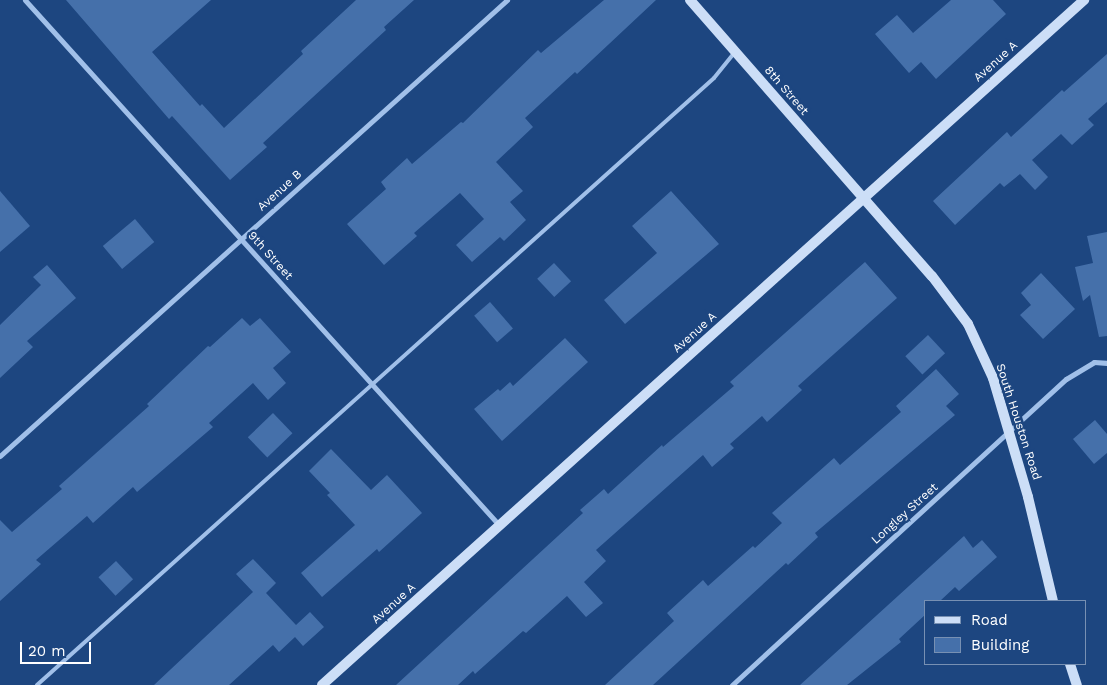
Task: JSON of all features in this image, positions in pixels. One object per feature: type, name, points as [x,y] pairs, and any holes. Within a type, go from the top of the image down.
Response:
[{"type":"street","name":"9th Street","points":[[25,0],[500,526]]},
{"type":"street","name":"Avenue B","points":[[0,456],[507,0]]},
{"type":"street","name":"8th Street","points":[[690,0],[863,199]]},
{"type":"street","name":"Avenue A","points":[[322,685],[1084,0]]},
{"type":"street","name":"South Houston Road","points":[[863,199],[932,276],[968,324],[993,378],[1028,497],[1053,600]]},
{"type":"street","name":"Longley Street","points":[[732,685],[1066,379],[1094,362],[1107,363]]},
{"type":"street","points":[[1070,665],[1077,685]]},
{"type":"lane","points":[[38,685],[714,78],[735,52]]},
{"type":"building","points":[[66,0],[211,0],[152,52],[200,106],[202,104],[224,128],[303,54],[301,51],[356,0],[414,0],[384,27],[386,30],[263,143],[267,147],[230,180],[172,116],[169,119]]},
{"type":"building","points":[[604,0],[656,0],[577,74],[575,72],[525,118],[533,127],[496,162],[523,191],[510,202],[526,220],[504,241],[500,237],[472,262],[456,245],[484,219],[460,193],[414,233],[417,236],[384,265],[347,224],[386,189],[381,182],[407,158],[412,164],[461,122],[463,123],[538,50],[541,53]]},
{"type":"building","points":[[951,0],[993,0],[1006,14],[936,79],[921,62],[909,73],[875,34],[897,15],[913,33]]},
{"type":"building","points":[[1107,54],[1107,102],[1088,119],[1094,125],[1072,145],[1061,134],[1032,160],[1048,177],[1035,190],[1020,174],[1004,187],[1000,183],[955,225],[933,201],[1007,132],[1011,137],[1062,90],[1064,92]]},
{"type":"building","points":[[0,191],[30,226],[0,252]]},
{"type":"building","points":[[671,191],[719,244],[625,324],[604,300],[657,253],[632,226]]},
{"type":"building","points":[[135,219],[154,242],[122,269],[103,246]]},
{"type":"building","points":[[1107,232],[1107,336],[1099,337],[1090,295],[1083,301],[1075,267],[1093,263],[1087,236]]},
{"type":"building","points":[[865,262],[897,298],[798,386],[802,390],[767,422],[762,416],[730,444],[734,448],[712,467],[703,455],[596,550],[606,561],[584,582],[603,603],[586,617],[567,596],[526,633],[523,631],[475,674],[473,671],[458,685],[396,685],[583,513],[580,510],[604,489],[608,494],[662,445],[663,447],[734,386],[730,382]]},
{"type":"building","points":[[554,263],[571,281],[554,297],[537,279]]},
{"type":"building","points":[[47,265],[76,298],[27,341],[33,347],[0,378],[0,325],[41,285],[33,277]]},
{"type":"building","points":[[1041,273],[1075,309],[1043,339],[1020,315],[1031,305],[1021,293]]},
{"type":"building","points":[[490,302],[513,328],[497,342],[474,316]]},
{"type":"building","points":[[242,318],[250,326],[260,318],[291,352],[273,368],[286,383],[268,400],[253,383],[209,423],[213,427],[137,492],[133,487],[93,523],[87,516],[36,560],[41,564],[0,601],[0,520],[12,532],[62,489],[59,486],[149,406],[147,404],[208,346],[210,347]]},
{"type":"building","points":[[928,335],[945,353],[922,374],[905,356]]},
{"type":"building","points":[[565,338],[588,362],[502,441],[474,409],[498,389],[500,391],[510,382],[513,386]]},
{"type":"building","points":[[936,369],[959,394],[946,406],[955,415],[815,533],[818,537],[788,565],[786,563],[653,685],[605,685],[674,621],[667,613],[703,580],[708,586],[753,546],[755,548],[782,523],[772,513],[834,458],[840,465],[901,412],[896,406]]},
{"type":"building","points":[[273,413],[292,433],[267,457],[248,437]]},
{"type":"building","points":[[1095,420],[1107,434],[1107,453],[1094,464],[1073,439]]},
{"type":"building","points":[[331,449],[371,490],[387,475],[422,513],[379,552],[377,549],[322,597],[301,573],[355,525],[327,495],[330,493],[309,471]]},
{"type":"building","points":[[964,536],[973,548],[982,540],[997,557],[959,591],[955,587],[941,600],[924,600],[924,616],[899,639],[901,642],[847,685],[800,685]]},
{"type":"building","points":[[253,559],[276,583],[266,593],[296,625],[310,612],[324,627],[303,646],[295,637],[279,652],[273,645],[229,685],[154,685],[253,592],[236,574]]},
{"type":"building","points":[[116,561],[133,579],[115,596],[98,577]]}]
